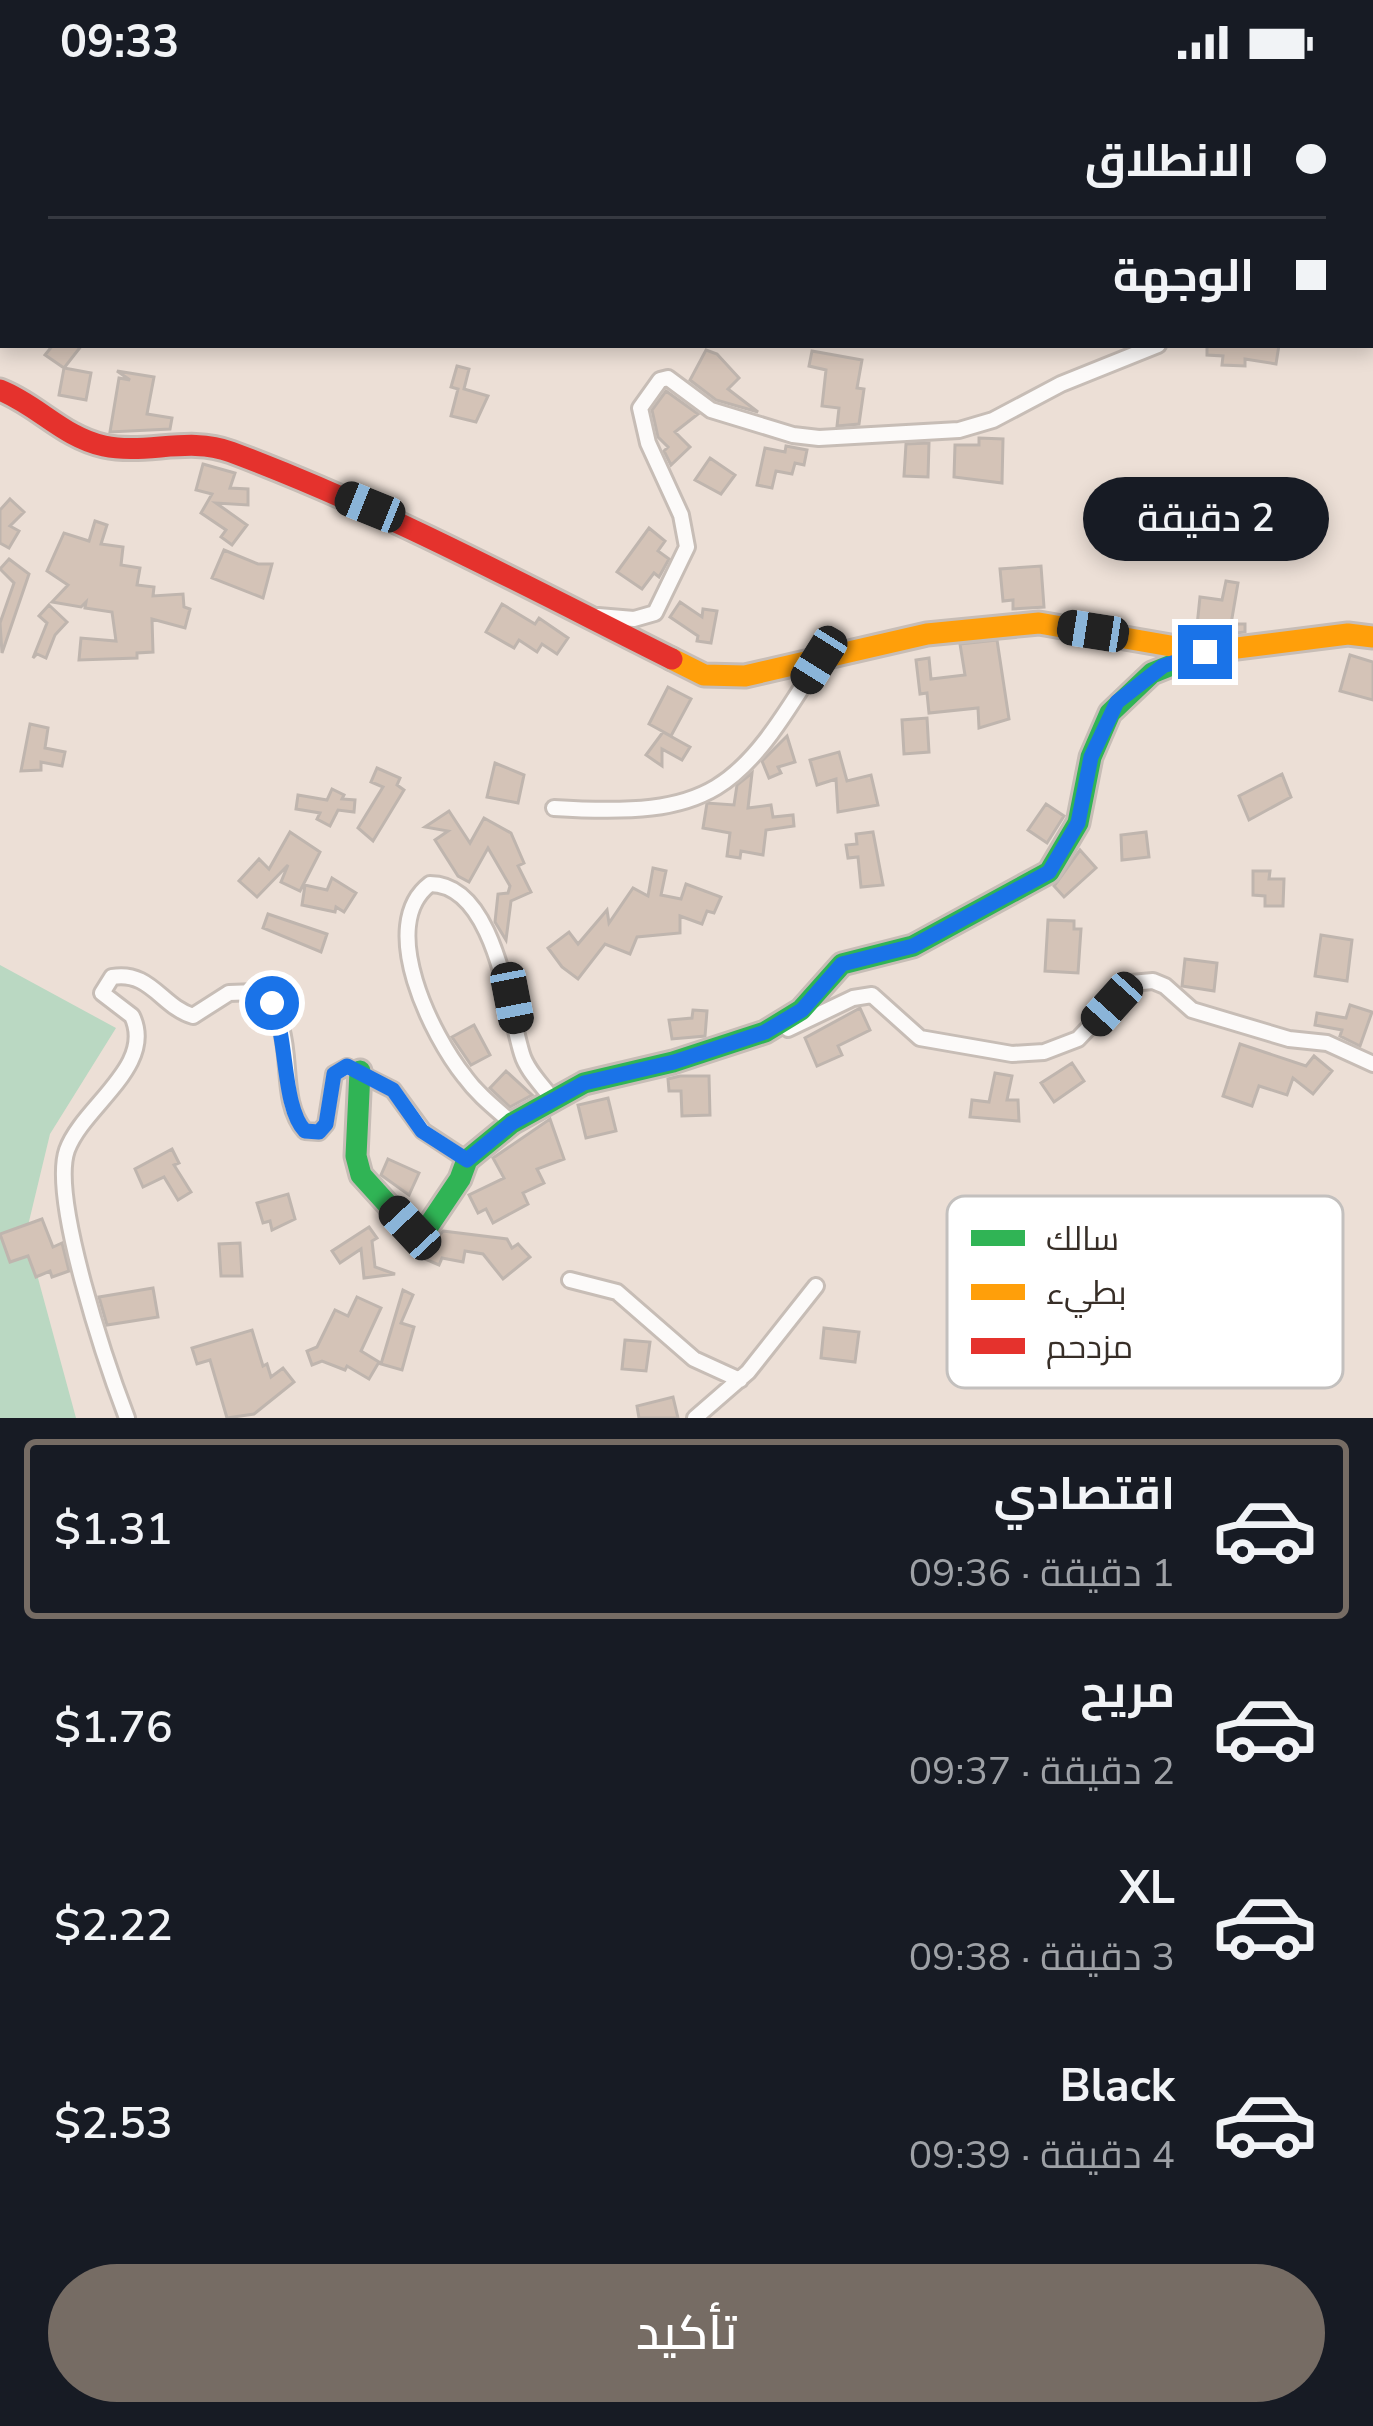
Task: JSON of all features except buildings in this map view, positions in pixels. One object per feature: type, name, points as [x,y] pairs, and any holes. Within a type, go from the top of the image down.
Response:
[{"type":"street","points":[[581,614],[634,619],[655,613],[687,547],[681,515],[649,443],[640,408],[660,380],[668,378],[710,410],[793,435],[819,438],[959,430],[993,420],[1061,384],[1151,348]]},
{"type":"street","points":[[0,390],[68,434],[108,447],[185,442],[224,449],[370,507],[704,675],[746,680],[932,632],[1039,623],[1205,652]]},
{"type":"street","points":[[765,1032],[802,1010],[842,964],[913,946],[1049,872],[1078,823],[1091,757],[1117,702],[1163,666],[1205,652],[1348,634],[1373,638]]},
{"type":"street","points":[[554,808],[655,807],[695,802],[721,789],[774,733],[819,660]]},
{"type":"street","points":[[512,1123],[482,1097],[452,1060],[409,962],[410,906],[430,884],[439,884],[468,903],[512,998],[523,1058],[554,1100]]},
{"type":"street","points":[[127,1418],[109,1370],[65,1205],[62,1173],[67,1150],[83,1120],[123,1075],[137,1044],[132,1016],[107,1000],[104,985],[112,977],[129,976],[150,985],[173,1006],[194,1016],[229,993],[259,992],[272,1003],[281,1023],[293,1105],[305,1131],[319,1132],[326,1124],[332,1082],[340,1067],[360,1071],[393,1090],[422,1131],[467,1160]]},
{"type":"street","points":[[360,1071],[356,1156],[361,1175],[410,1228],[424,1231],[460,1179],[467,1160],[512,1123],[584,1083],[787,1029],[853,998],[872,995],[920,1038],[1012,1054],[1044,1052],[1078,1039],[1132,983],[1145,980],[1165,986],[1192,1010],[1289,1040],[1327,1043],[1373,1064]]},
{"type":"street","points":[[570,1280],[617,1292],[694,1359],[740,1380]]},
{"type":"street","points":[[694,1418],[740,1380],[816,1286]]},
{"type":"green space","points":[[0,965],[116,1028],[50,1134],[26,1234],[76,1418],[0,1418]]},
{"type":"traffic: fast","points":[[360,1071],[356,1156],[361,1175],[410,1229],[425,1231],[460,1179],[467,1160],[512,1123],[584,1083],[673,1062],[765,1032],[801,1010],[842,964],[913,946],[1049,872],[1078,823],[1091,757],[1110,713],[1152,673],[1199,654]]},
{"type":"traffic: slow","points":[[672,659],[704,675],[745,676],[927,634],[1039,623],[1205,652],[1348,634],[1373,637]]},
{"type":"traffic: jam","points":[[0,390],[89,442],[120,448],[215,448],[288,474],[672,659]]},
{"type":"route","points":[[272,1003],[286,1046],[293,1105],[305,1131],[313,1134],[326,1124],[334,1074],[347,1066],[393,1090],[422,1131],[467,1160],[512,1123],[584,1083],[674,1062],[765,1032],[802,1010],[842,964],[913,946],[1049,872],[1078,823],[1091,757],[1117,702],[1163,666],[1205,652]]}]
